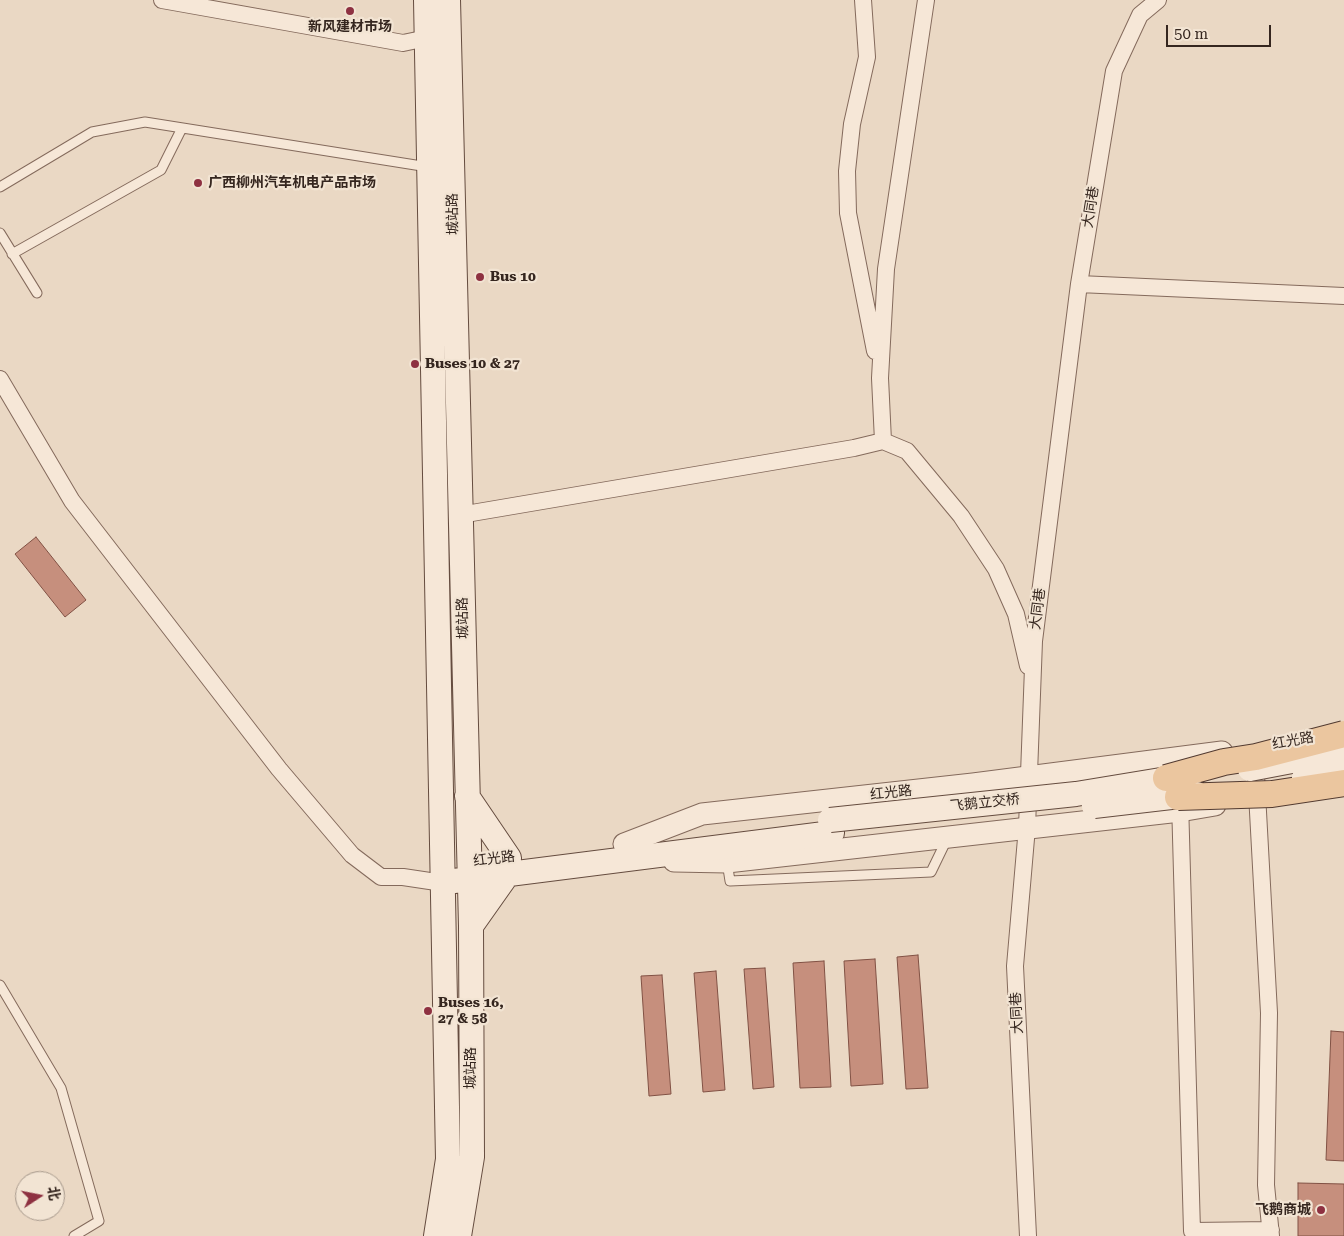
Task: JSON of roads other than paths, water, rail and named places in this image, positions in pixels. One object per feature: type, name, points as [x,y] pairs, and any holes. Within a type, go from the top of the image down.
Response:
[{"type":"main road","name":"城站路","points":[[426,0],[448,1159],[436,1236]]},
{"type":"main road","name":"城站路","points":[[448,0],[471,926],[472,1157],[459,1236]]},
{"type":"main road","points":[[1176,786],[1224,762],[1256,758],[1344,733]]},
{"type":"main road","name":"飞鹅立交桥","points":[[1176,786],[1344,750]]},
{"type":"main road","name":"飞鹅立交桥","points":[[625,852],[1176,786],[1306,778],[1344,769]]},
{"type":"main road","points":[[1176,786],[1272,794],[1344,784]]},
{"type":"main road","points":[[467,796],[508,866],[471,926]]},
{"type":"main road","name":"红光路","points":[[442,874],[625,852]]},
{"type":"street","points":[[162,0],[232,6],[402,42],[427,38]]},
{"type":"street","points":[[863,0],[867,57],[852,124],[847,171],[848,213],[880,378]]},
{"type":"street","points":[[883,441],[880,378],[886,269],[926,0]]},
{"type":"street","name":"大同巷","points":[[1028,1236],[1014,966],[1027,827],[1034,641],[1079,284],[1114,71],[1140,15],[1158,0]]},
{"type":"street","points":[[1079,284],[1344,296]]},
{"type":"street","points":[[0,379],[72,501],[279,769],[352,855],[381,877],[442,874]]},
{"type":"street","points":[[460,515],[854,448],[883,441],[907,451],[960,516],[996,569],[1016,614],[1033,688]]},
{"type":"street","points":[[1276,744],[1344,721]]},
{"type":"street","name":"红光路","points":[[625,852],[727,862],[1027,827],[1176,786],[1254,748],[1344,733]]},
{"type":"street","points":[[1176,786],[1192,1231],[1271,1233],[1266,1185],[1269,1013],[1254,748]]},
{"type":"street","name":"红光路","points":[[625,852],[702,814],[1030,777],[1176,786],[1257,798],[1344,784]]},
{"type":"lane","points":[[0,187],[92,132],[145,122],[429,167]]},
{"type":"lane","points":[[12,254],[161,170],[182,128]]},
{"type":"lane","points":[[0,233],[37,293]]},
{"type":"lane","points":[[727,862],[730,882],[931,872],[948,837]]},
{"type":"lane","points":[[0,985],[61,1088],[99,1221],[74,1236]]},
{"type":"place","name":"新风建材市场","points":[[350,11]]},
{"type":"place","name":"广西柳州汽车机电产品市场","points":[[198,183]]},
{"type":"place","name":"Bus 10","points":[[480,277]]},
{"type":"place","name":"Buses 10 & 27","points":[[415,364]]},
{"type":"place","name":"Buses 16, 27 & 58","points":[[428,1011]]},
{"type":"place","name":"飞鹅商城","points":[[1321,1210]]}]
